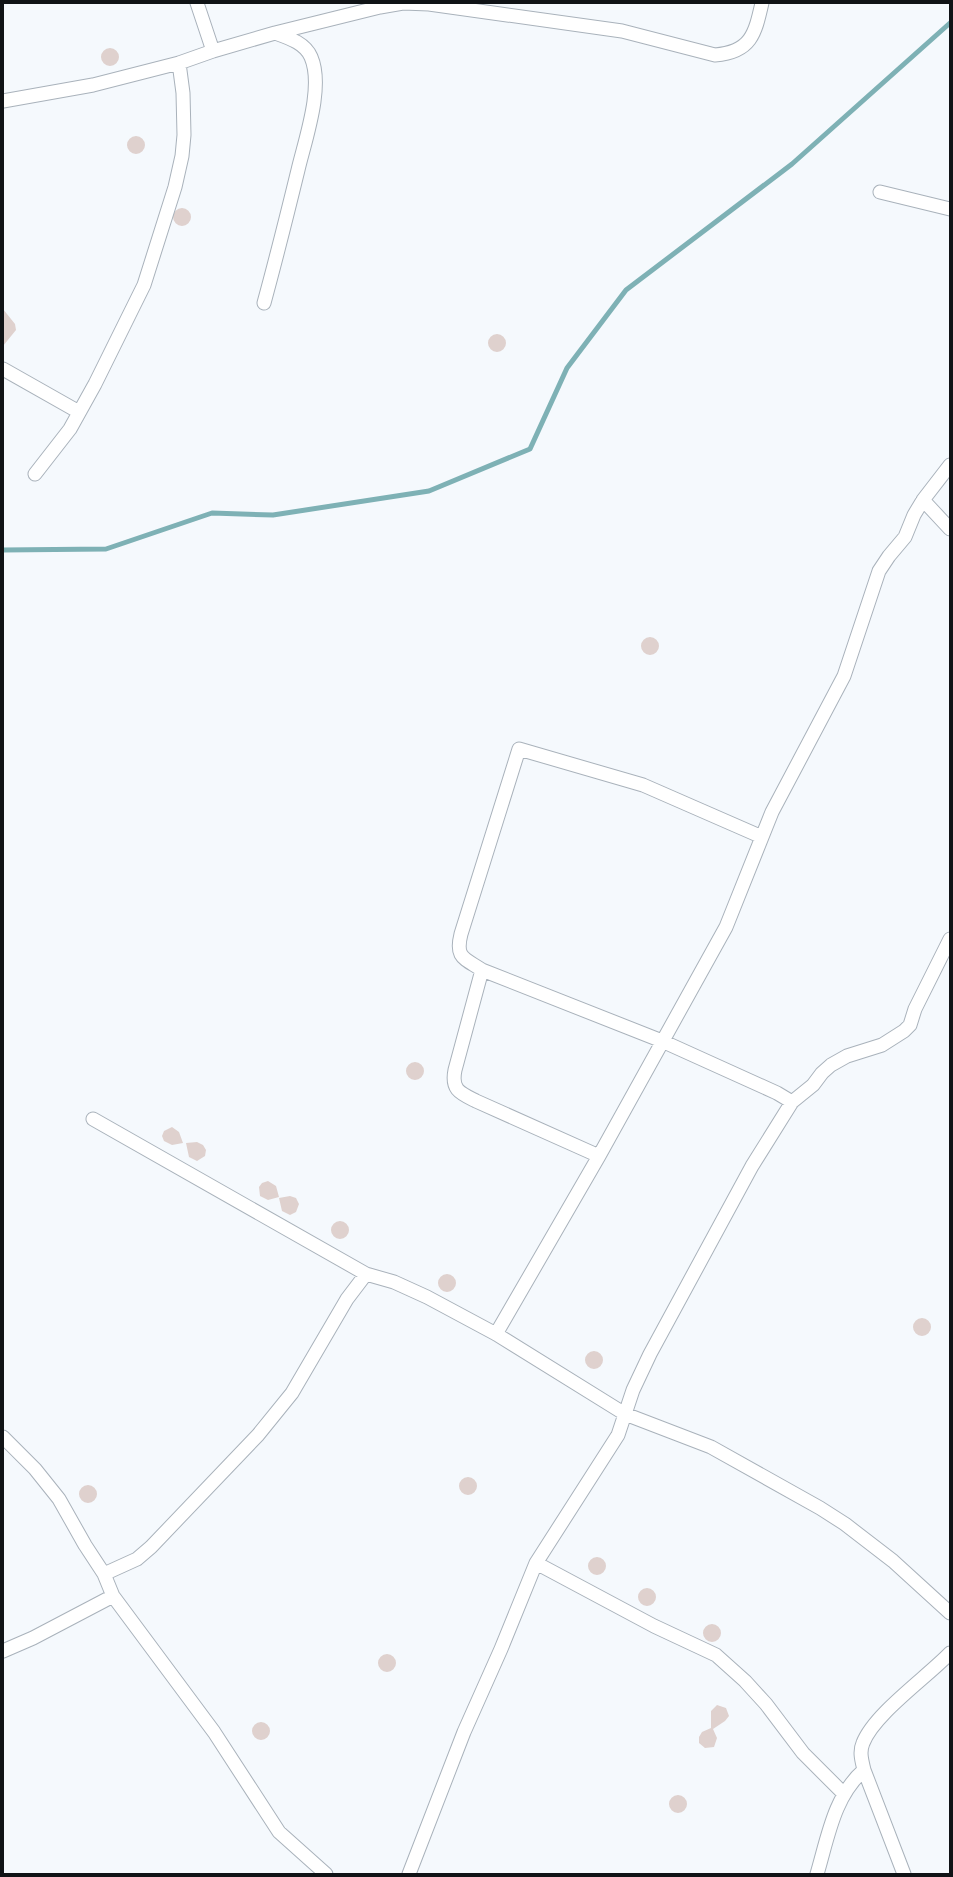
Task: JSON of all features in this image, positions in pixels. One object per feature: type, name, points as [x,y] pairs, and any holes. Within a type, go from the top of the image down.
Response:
[{"type":"street","points":[[197,3],[213,51]]},
{"type":"street","points":[[3,101],[93,85],[179,63],[213,51],[275,33],[393,4],[429,4],[622,31],[715,55],[730,54],[740,49],[749,40],[756,27],[762,3]]},
{"type":"street","points":[[264,303],[305,141],[315,83],[314,65],[303,46],[292,38],[275,33]]},
{"type":"street","points":[[35,474],[70,428],[95,384],[144,285],[175,187],[182,156],[184,134],[183,93],[179,63]]},
{"type":"street","points":[[880,192],[950,209]]},
{"type":"street","points":[[3,369],[79,412]]},
{"type":"street","points":[[496,1334],[599,1156],[726,927],[762,837],[787,781],[844,676],[879,571],[905,537],[914,515],[923,500],[950,465]]},
{"type":"street","points":[[923,500],[950,529]]},
{"type":"street","points":[[762,837],[644,785],[519,749],[458,946],[459,953],[464,959],[482,970],[662,1041],[777,1093],[792,1102]]},
{"type":"street","points":[[409,1874],[464,1732],[501,1649],[536,1563],[618,1435],[633,1390],[650,1354],[752,1166],[792,1102],[812,1085],[822,1073],[831,1065],[847,1056],[882,1045],[904,1031],[910,1025],[915,1009],[950,939]]},
{"type":"street","points":[[482,970],[455,1070],[453,1080],[457,1090],[476,1101],[599,1156]]},
{"type":"street","points":[[93,1119],[366,1274],[394,1282],[414,1291],[496,1334],[625,1414],[711,1448],[820,1508],[845,1524],[893,1561],[950,1613]]},
{"type":"street","points":[[104,1574],[138,1559],[258,1435],[292,1393],[347,1299],[366,1274]]},
{"type":"street","points":[[3,1437],[35,1469],[59,1499],[85,1545],[104,1574],[113,1596],[214,1732],[279,1832],[326,1874]]},
{"type":"street","points":[[536,1563],[654,1626],[716,1655],[745,1681],[766,1704],[803,1753],[844,1794]]},
{"type":"street","points":[[3,1651],[33,1638],[113,1596]]},
{"type":"street","points":[[904,1874],[864,1770],[860,1755],[862,1744],[875,1724],[950,1653]]},
{"type":"street","points":[[817,1874],[836,1809],[850,1784],[864,1770]]},
{"type":"building","points":[[110,48],[114,49],[118,53],[118,61],[114,65],[110,66],[106,65],[102,61],[101,57],[102,53],[106,49]]},
{"type":"building","points":[[136,136],[140,137],[144,141],[144,149],[140,153],[136,154],[132,153],[128,149],[127,145],[128,141],[132,137]]},
{"type":"building","points":[[182,208],[188,211],[191,217],[188,223],[182,226],[176,223],[173,217],[176,211]]},
{"type":"building","points":[[3,309],[15,324],[16,330],[3,346]]},
{"type":"building","points":[[497,334],[501,335],[505,339],[505,347],[501,351],[497,352],[493,351],[489,347],[488,343],[489,339],[493,335]]},
{"type":"building","points":[[650,637],[654,638],[658,642],[658,650],[654,654],[650,655],[646,654],[642,650],[641,646],[642,642],[646,638]]},
{"type":"building","points":[[415,1062],[419,1063],[423,1067],[423,1075],[419,1079],[415,1080],[411,1079],[407,1075],[406,1071],[407,1067],[411,1063]]},
{"type":"building","points":[[172,1127],[179,1132],[183,1143],[172,1145],[164,1141],[162,1136],[164,1131]]},
{"type":"building","points":[[197,1142],[203,1145],[206,1150],[205,1156],[197,1161],[189,1157],[186,1143]]},
{"type":"building","points":[[268,1181],[276,1186],[279,1197],[268,1200],[260,1196],[259,1187],[262,1183]]},
{"type":"building","points":[[290,1196],[296,1198],[299,1204],[296,1212],[290,1215],[282,1211],[279,1198]]},
{"type":"building","points":[[340,1221],[344,1222],[348,1226],[348,1234],[344,1238],[340,1239],[336,1238],[332,1234],[331,1230],[332,1226],[336,1222]]},
{"type":"building","points":[[447,1274],[451,1275],[455,1279],[455,1287],[451,1291],[447,1292],[443,1291],[439,1287],[438,1283],[439,1279],[443,1275]]},
{"type":"building","points":[[922,1318],[926,1319],[930,1323],[930,1331],[926,1335],[922,1336],[918,1335],[914,1331],[913,1327],[914,1323],[918,1319]]},
{"type":"building","points":[[594,1351],[598,1352],[602,1356],[602,1364],[598,1368],[594,1369],[590,1368],[586,1364],[585,1360],[586,1356],[590,1352]]},
{"type":"building","points":[[468,1477],[474,1480],[477,1486],[474,1492],[468,1495],[462,1492],[459,1486],[462,1480]]},
{"type":"building","points":[[88,1485],[94,1488],[97,1494],[94,1500],[88,1503],[82,1500],[79,1494],[82,1488]]},
{"type":"building","points":[[593,1557],[601,1557],[606,1562],[604,1573],[601,1575],[593,1575],[588,1570],[588,1562]]},
{"type":"building","points":[[647,1588],[651,1589],[655,1593],[655,1601],[651,1605],[647,1606],[643,1605],[639,1601],[638,1597],[639,1593],[643,1589]]},
{"type":"building","points":[[712,1624],[716,1625],[720,1629],[720,1637],[716,1641],[712,1642],[708,1641],[704,1637],[703,1633],[704,1629],[708,1625]]},
{"type":"building","points":[[387,1654],[391,1655],[395,1659],[395,1667],[391,1671],[387,1672],[383,1671],[379,1667],[378,1663],[379,1659],[383,1655]]},
{"type":"building","points":[[717,1705],[726,1708],[729,1716],[725,1721],[713,1729],[717,1738],[714,1747],[705,1748],[699,1743],[699,1737],[702,1732],[711,1728],[711,1711]]},
{"type":"building","points":[[261,1722],[267,1725],[270,1731],[267,1737],[261,1740],[255,1737],[252,1731],[255,1725]]},
{"type":"building","points":[[678,1795],[682,1796],[686,1800],[686,1808],[682,1812],[678,1813],[674,1812],[670,1808],[669,1804],[670,1800],[674,1796]]},
{"type":"waterway","points":[[3,550],[106,549],[212,513],[273,515],[429,491],[530,449],[567,368],[626,290],[792,164],[950,23]]}]
